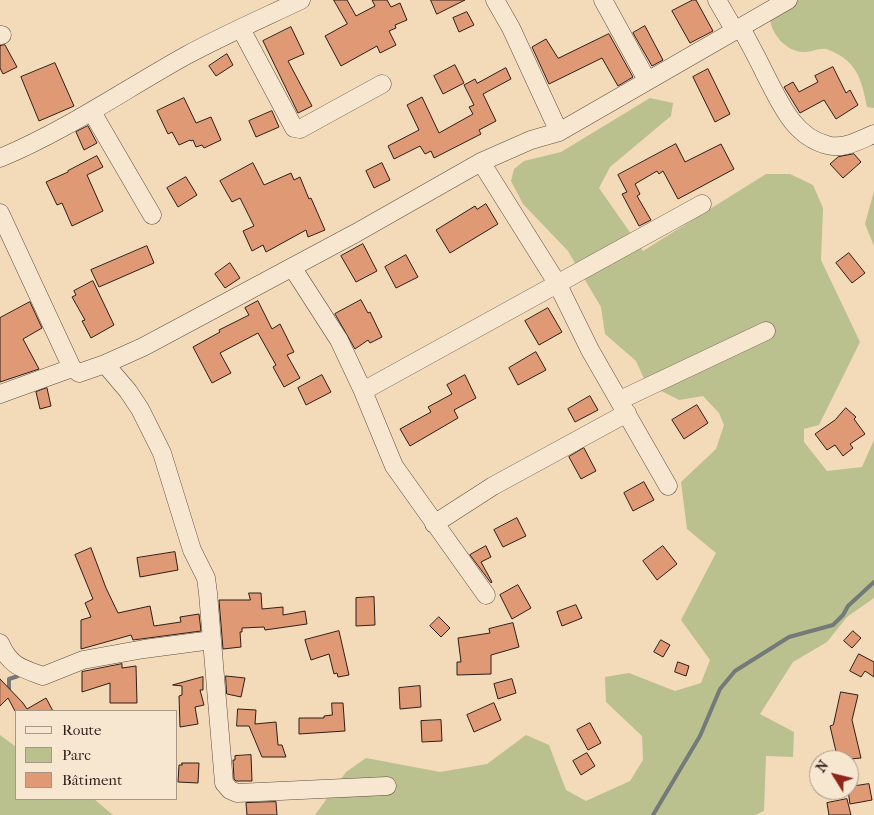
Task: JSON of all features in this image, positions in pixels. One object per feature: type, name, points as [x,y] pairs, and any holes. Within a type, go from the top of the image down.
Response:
[{"type":"street","points":[[0,158],[44,138],[92,112],[188,54],[301,0]]},
{"type":"street","points":[[495,0],[559,132]]},
{"type":"street","points":[[603,0],[647,80]]},
{"type":"street","points":[[717,0],[738,29],[782,108],[797,127],[812,138],[828,146],[851,145],[874,134]]},
{"type":"street","points":[[0,213],[72,368],[79,373],[143,347],[356,233],[481,162],[531,140],[559,132],[788,0]]},
{"type":"street","points":[[241,29],[294,128],[300,129],[382,84]]},
{"type":"street","points":[[92,112],[152,215]]},
{"type":"street","points":[[481,162],[557,283],[590,350],[668,486]]},
{"type":"street","points":[[363,390],[702,204]]},
{"type":"street","points":[[292,267],[339,340],[363,390],[394,466],[486,595]]},
{"type":"street","points":[[434,524],[623,406],[766,330]]},
{"type":"street","points":[[105,364],[140,409],[162,453],[192,550],[206,578],[224,783],[237,794],[387,786]]},
{"type":"street","points":[[0,394],[72,368]]},
{"type":"street","points":[[0,643],[6,657],[23,669],[43,676],[82,660],[212,640]]},
{"type":"green space","points":[[772,0],[874,0],[874,108],[867,107],[857,72],[838,54],[826,49],[806,52],[797,51],[781,41],[771,25],[770,12]]},
{"type":"green space","points":[[650,98],[673,103],[671,116],[610,167],[599,188],[643,251],[766,174],[790,174],[813,185],[823,208],[821,260],[860,342],[819,425],[804,429],[804,442],[827,471],[862,467],[874,440],[874,598],[847,617],[827,642],[793,662],[760,714],[794,732],[793,757],[766,756],[764,811],[755,815],[315,815],[346,772],[366,758],[440,772],[487,764],[526,735],[549,745],[566,790],[586,801],[630,781],[643,760],[642,736],[606,702],[605,677],[629,673],[675,691],[701,683],[710,660],[681,620],[716,553],[687,529],[681,482],[716,449],[724,425],[719,413],[703,396],[679,400],[646,383],[636,361],[605,334],[601,307],[568,251],[523,204],[511,181],[514,169],[524,161],[561,152]]},
{"type":"green space","points":[[874,191],[874,246],[865,224]]},
{"type":"green space","points":[[0,735],[15,746],[15,800],[95,800],[113,815],[0,815]]},
{"type":"building","points":[[334,0],[347,0],[356,16],[375,6],[372,0],[387,0],[391,7],[400,3],[407,20],[395,25],[396,28],[389,31],[396,45],[380,53],[377,46],[341,66],[325,36],[347,24]]},
{"type":"building","points":[[431,0],[465,0],[437,14]]},
{"type":"building","points":[[696,0],[713,31],[690,43],[672,11]]},
{"type":"building","points":[[467,12],[474,25],[459,32],[453,18]]},
{"type":"building","points":[[645,26],[663,60],[652,66],[633,33]]},
{"type":"building","points":[[291,27],[304,54],[288,61],[312,106],[298,113],[263,41]]},
{"type":"building","points":[[609,34],[633,77],[618,86],[602,58],[549,84],[532,47],[546,39],[558,58]]},
{"type":"building","points":[[5,45],[17,67],[3,74],[0,68],[0,46]]},
{"type":"building","points":[[227,54],[233,65],[216,76],[209,66]]},
{"type":"building","points":[[55,63],[74,106],[39,121],[21,77]]},
{"type":"building","points":[[455,65],[464,83],[443,94],[434,76]]},
{"type":"building","points":[[833,67],[846,93],[850,90],[858,105],[836,119],[824,100],[800,113],[784,87],[793,82],[799,92],[818,82],[815,76]]},
{"type":"building","points":[[506,68],[511,79],[483,94],[496,121],[479,130],[481,134],[434,158],[431,151],[425,154],[420,146],[394,159],[388,146],[419,130],[407,105],[422,97],[439,133],[473,114],[469,107],[474,105],[464,85],[475,79],[477,83]]},
{"type":"building","points":[[708,69],[730,114],[715,122],[693,77]]},
{"type":"building","points":[[184,98],[196,123],[211,117],[221,140],[204,148],[202,145],[196,147],[193,140],[179,145],[172,132],[168,134],[157,111]]},
{"type":"building","points":[[272,111],[279,127],[256,137],[249,121]]},
{"type":"building","points":[[88,126],[97,143],[84,150],[76,132]]},
{"type":"building","points":[[676,144],[685,162],[721,144],[734,169],[678,199],[663,171],[659,174],[657,171],[635,184],[640,194],[637,196],[651,220],[639,226],[622,194],[627,192],[618,175]]},
{"type":"building","points":[[854,154],[861,162],[843,178],[830,164],[838,157]]},
{"type":"building","points":[[97,156],[103,167],[87,175],[103,211],[72,226],[62,203],[57,205],[46,182]]},
{"type":"building","points":[[253,163],[264,185],[291,173],[294,180],[300,177],[325,230],[308,237],[306,230],[266,252],[263,245],[252,251],[243,231],[254,226],[240,198],[232,202],[220,181]]},
{"type":"building","points":[[382,163],[390,180],[374,188],[366,171]]},
{"type":"building","points":[[186,177],[197,195],[178,207],[167,188]]},
{"type":"building","points":[[486,204],[498,224],[450,253],[436,230],[475,206],[477,209]]},
{"type":"building","points":[[363,244],[377,271],[356,282],[341,256]]},
{"type":"building","points":[[147,246],[154,263],[99,287],[91,270]]},
{"type":"building","points":[[849,253],[865,273],[852,283],[836,263]]},
{"type":"building","points":[[406,255],[418,277],[396,288],[385,267]]},
{"type":"building","points":[[230,263],[240,278],[225,288],[215,274]]},
{"type":"building","points":[[93,281],[114,325],[91,338],[82,321],[85,320],[72,297],[76,295],[74,291]]},
{"type":"building","points":[[361,300],[368,313],[370,312],[382,337],[370,343],[368,340],[355,349],[335,314]]},
{"type":"building","points":[[258,301],[272,329],[280,324],[294,352],[287,355],[300,378],[284,387],[273,367],[276,365],[258,333],[220,353],[231,373],[212,383],[193,347],[220,332],[219,330],[249,315],[245,308]]},
{"type":"building","points":[[30,302],[42,328],[23,339],[39,369],[0,382],[0,318]]},
{"type":"building","points":[[548,308],[562,332],[539,345],[525,321]]},
{"type":"building","points":[[536,352],[546,370],[518,385],[509,368]]},
{"type":"building","points":[[322,375],[331,392],[306,405],[298,388]]},
{"type":"building","points":[[465,375],[476,398],[454,410],[458,418],[410,446],[400,429],[431,412],[428,407],[452,394],[447,385]]},
{"type":"building","points":[[47,388],[51,406],[40,409],[36,392]]},
{"type":"building","points":[[590,396],[598,410],[575,422],[568,409]]},
{"type":"building","points":[[697,405],[708,423],[684,439],[672,420]]},
{"type":"building","points":[[846,408],[856,417],[854,419],[865,434],[850,444],[853,448],[843,456],[835,445],[827,450],[815,434],[835,420]]},
{"type":"building","points":[[584,448],[596,471],[581,479],[569,457]]},
{"type":"building","points":[[644,482],[654,500],[633,511],[624,493]]},
{"type":"building","points":[[517,518],[526,536],[503,547],[494,530]]},
{"type":"building","points":[[486,546],[491,557],[481,562],[491,583],[470,555]]},
{"type":"building","points":[[663,546],[677,564],[657,580],[643,561]]},
{"type":"building","points":[[91,548],[118,613],[150,606],[154,626],[181,622],[180,617],[199,614],[201,631],[133,640],[131,635],[81,649],[81,620],[91,617],[85,603],[93,599],[75,555]]},
{"type":"building","points":[[175,552],[178,570],[140,577],[137,558]]},
{"type":"building","points":[[518,585],[531,608],[512,619],[500,595]]},
{"type":"building","points":[[249,593],[261,593],[262,609],[283,607],[283,615],[305,611],[307,624],[265,630],[264,627],[242,628],[242,632],[240,632],[241,647],[223,649],[219,600],[250,600]]},
{"type":"building","points":[[374,597],[375,625],[356,626],[356,598]]},
{"type":"building","points":[[576,605],[582,618],[562,626],[557,612]]},
{"type":"building","points":[[439,617],[450,628],[441,637],[430,626]]},
{"type":"building","points":[[513,623],[519,647],[491,655],[491,674],[457,675],[457,662],[461,662],[458,638],[490,633],[489,629]]},
{"type":"building","points":[[339,631],[349,675],[338,677],[337,673],[334,674],[329,654],[311,660],[305,640]]},
{"type":"building","points":[[853,631],[861,638],[852,648],[844,641]]},
{"type":"building","points":[[661,640],[670,645],[663,657],[654,652]]},
{"type":"building","points":[[859,654],[874,662],[874,677],[865,671],[861,677],[850,671]]},
{"type":"building","points":[[678,662],[689,666],[686,676],[675,672]]},
{"type":"building","points":[[122,664],[122,668],[136,666],[137,703],[110,703],[110,683],[82,692],[82,672]]},
{"type":"building","points":[[226,676],[245,678],[241,697],[227,694]]},
{"type":"building","points":[[203,677],[203,690],[200,690],[204,705],[195,707],[198,724],[180,727],[179,696],[182,695],[182,686],[173,685]]},
{"type":"building","points":[[0,679],[27,709],[46,698],[52,710],[15,711],[8,698],[0,706]]},
{"type":"building","points":[[512,679],[516,693],[498,699],[494,684]]},
{"type":"building","points":[[420,686],[421,707],[400,709],[399,688]]},
{"type":"building","points":[[841,692],[858,695],[852,720],[861,758],[859,758],[859,750],[836,750],[830,726],[833,725]]},
{"type":"building","points":[[332,703],[343,703],[345,731],[299,734],[299,718],[324,718],[324,716],[332,715]]},
{"type":"building","points":[[494,703],[501,720],[474,732],[467,715]]},
{"type":"building","points":[[238,709],[256,710],[255,724],[276,722],[278,745],[282,745],[286,757],[262,757],[249,726],[237,726]]},
{"type":"building","points":[[441,720],[442,741],[422,742],[421,721]]},
{"type":"building","points":[[590,723],[601,743],[588,750],[577,730]]},
{"type":"building","points":[[587,753],[595,766],[581,775],[573,761]]},
{"type":"building","points":[[251,755],[252,781],[236,781],[234,779],[233,760],[235,760],[235,756]]},
{"type":"building","points":[[182,763],[199,763],[198,783],[178,782],[179,765],[182,765]]},
{"type":"building","points":[[869,784],[872,800],[850,804],[849,800],[859,800],[859,786]]},
{"type":"building","points":[[847,800],[851,815],[829,815],[827,803]]},
{"type":"building","points":[[276,802],[277,815],[247,815],[246,803]]},
{"type":"waterway","points":[[653,815],[700,736],[720,689],[735,671],[789,637],[833,625],[843,615],[848,606],[874,582]]},
{"type":"waterway","points":[[0,697],[3,692],[9,691],[9,679],[18,676],[18,671]]}]
